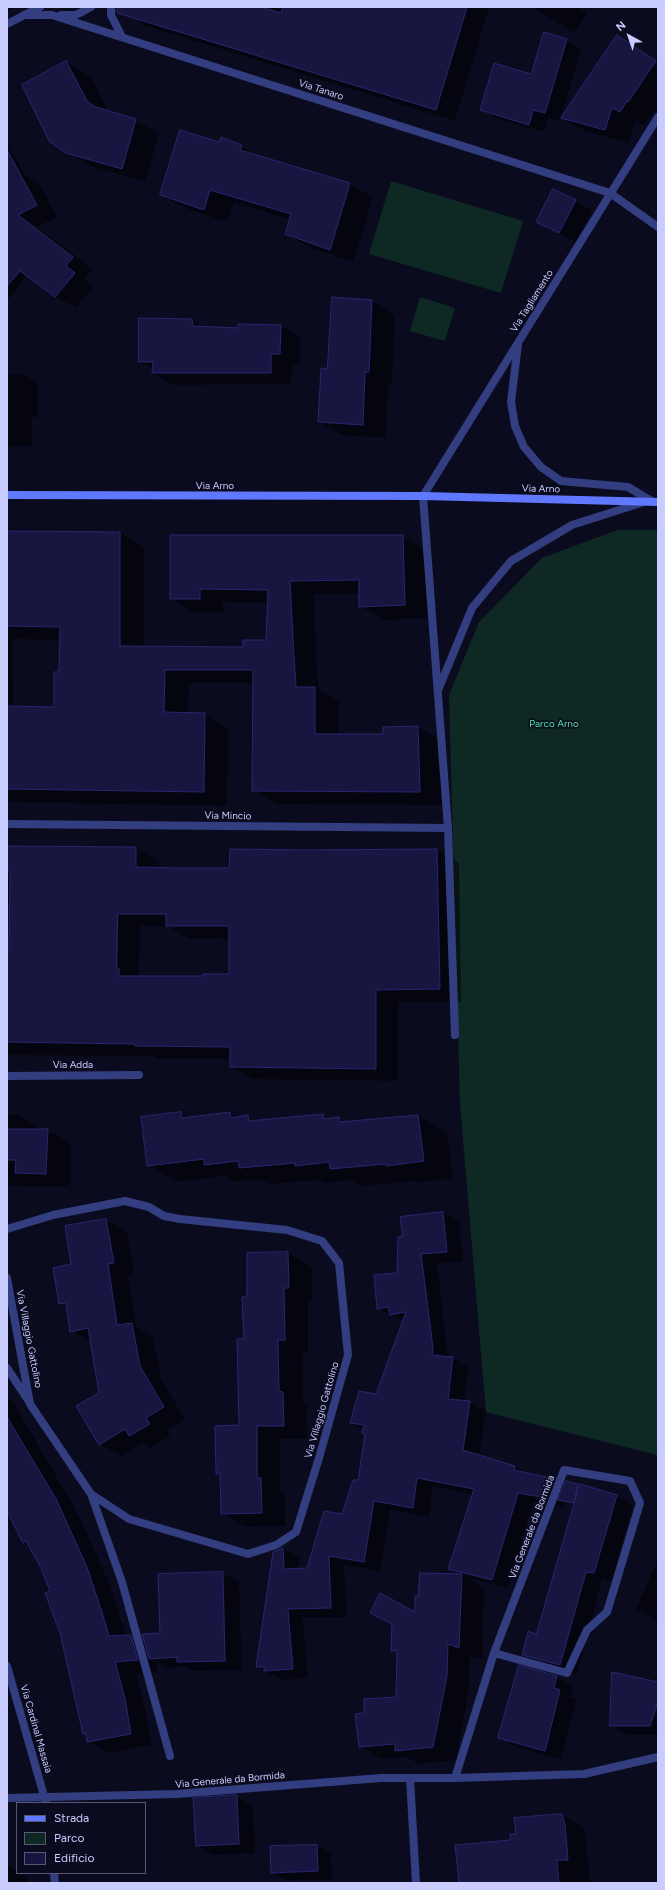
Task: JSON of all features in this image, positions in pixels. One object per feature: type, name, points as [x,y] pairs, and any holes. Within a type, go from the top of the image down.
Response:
[{"type":"main road","name":"Via Arno","points":[[7,495],[423,496],[653,502]]},
{"type":"street","points":[[7,24],[40,7]]},
{"type":"street","points":[[52,15],[76,15],[92,7]]},
{"type":"street","points":[[111,7],[111,15],[122,37]]},
{"type":"street","name":"Via Tanaro","points":[[24,15],[52,15],[610,193],[658,227]]},
{"type":"street","name":"Via Tagliamento","points":[[423,496],[658,117]]},
{"type":"street","points":[[518,342],[511,402],[515,426],[524,447],[541,467],[561,481],[628,487],[653,502]]},
{"type":"street","points":[[423,496],[448,828],[455,1035]]},
{"type":"street","points":[[438,691],[472,608],[511,561],[572,525],[653,502]]},
{"type":"street","name":"Via Mincio","points":[[7,824],[448,828]]},
{"type":"street","name":"Via Adda","points":[[7,1076],[139,1075]]},
{"type":"street","name":"Via Villaggio Gattolino","points":[[7,1229],[53,1216],[125,1201],[149,1207],[164,1216],[288,1230],[322,1241],[339,1263],[348,1355],[319,1458],[296,1532],[276,1545],[248,1554],[129,1519],[91,1494],[7,1368]]},
{"type":"street","name":"Via Villaggio Gattolino","points":[[7,1278],[30,1404]]},
{"type":"street","name":"Via Generale da Bormida","points":[[455,1778],[494,1653],[564,1470],[630,1481],[640,1503],[607,1612],[587,1630],[567,1673],[494,1653]]},
{"type":"street","points":[[91,1494],[122,1582],[170,1756]]},
{"type":"street","name":"Via Cardinal Massaia","points":[[7,1666],[46,1801]]},
{"type":"street","name":"Via Generale da Bormida","points":[[7,1798],[46,1801],[176,1794],[381,1778],[455,1778],[584,1774],[658,1757]]},
{"type":"street","points":[[410,1778],[416,1883]]},
{"type":"green space","points":[[391,181],[523,221],[501,293],[369,254]]},
{"type":"green space","points":[[420,297],[455,308],[445,341],[410,331]]},
{"type":"green space","name":"Parco Arno","points":[[617,530],[658,530],[658,1455],[486,1412],[460,1104],[449,695],[479,622],[542,558]]},
{"type":"building","points":[[118,7],[261,7],[281,13],[283,7],[467,7],[436,110],[117,13]]},
{"type":"building","points":[[544,32],[567,39],[545,113],[533,110],[529,125],[480,110],[494,63],[531,74]]},
{"type":"building","points":[[617,35],[656,61],[620,112],[612,108],[605,130],[561,118]]},
{"type":"building","points":[[66,61],[87,101],[96,107],[136,119],[122,169],[66,153],[49,141],[22,85]]},
{"type":"building","points":[[180,130],[219,142],[221,137],[242,145],[240,150],[350,183],[330,250],[285,234],[291,214],[210,190],[204,210],[160,195]]},
{"type":"building","points":[[7,150],[37,205],[18,215],[73,257],[66,266],[75,273],[55,297],[20,271],[7,286]]},
{"type":"building","points":[[553,189],[576,200],[559,233],[536,222]]},
{"type":"building","points":[[332,297],[372,300],[369,372],[365,372],[363,425],[318,422],[321,368],[327,369]]},
{"type":"building","points":[[139,318],[192,319],[193,326],[238,328],[238,324],[281,325],[280,354],[271,354],[271,373],[152,373],[153,362],[139,362]]},
{"type":"building","points":[[7,531],[120,532],[120,646],[243,647],[243,640],[266,640],[268,590],[200,589],[200,599],[170,599],[170,535],[403,535],[405,605],[359,607],[359,580],[290,581],[296,687],[315,687],[315,734],[383,734],[383,727],[418,726],[420,792],[252,791],[253,670],[165,670],[164,712],[205,713],[204,792],[7,789],[7,706],[54,707],[54,672],[59,672],[60,627],[7,626]]},
{"type":"building","points":[[7,846],[136,847],[136,867],[178,868],[229,868],[230,849],[437,849],[440,989],[376,990],[376,1069],[230,1067],[230,1047],[7,1042],[7,949],[9,949],[10,872],[7,872]],"holes":[[[118,914],[166,914],[166,926],[229,926],[229,974],[203,974],[203,976],[119,976],[119,968],[117,968]]]},
{"type":"building","points":[[181,1112],[182,1118],[230,1112],[231,1118],[248,1115],[249,1121],[323,1114],[324,1119],[339,1117],[340,1122],[418,1115],[424,1161],[386,1166],[386,1164],[330,1169],[329,1162],[295,1166],[295,1163],[239,1168],[238,1161],[204,1165],[204,1159],[147,1166],[141,1117]]},
{"type":"building","points":[[7,1129],[48,1129],[46,1174],[15,1173],[16,1160],[7,1160]]},
{"type":"building","points":[[443,1212],[447,1252],[421,1254],[433,1348],[432,1355],[453,1357],[448,1399],[470,1401],[463,1450],[515,1466],[514,1470],[555,1479],[547,1498],[518,1493],[492,1580],[448,1569],[474,1489],[417,1478],[413,1508],[374,1501],[364,1562],[329,1556],[331,1608],[288,1609],[293,1669],[264,1671],[264,1667],[256,1667],[273,1552],[283,1548],[284,1569],[307,1568],[324,1511],[342,1514],[353,1480],[358,1480],[365,1434],[362,1433],[364,1425],[350,1423],[359,1391],[376,1394],[406,1312],[390,1315],[388,1307],[377,1309],[374,1275],[397,1273],[398,1237],[403,1236],[400,1217]]},
{"type":"building","points":[[106,1219],[114,1263],[108,1264],[117,1325],[132,1323],[140,1366],[164,1407],[146,1418],[150,1424],[129,1436],[125,1429],[99,1445],[76,1406],[99,1393],[88,1328],[70,1332],[66,1303],[59,1304],[53,1268],[71,1264],[65,1226]]},
{"type":"building","points":[[288,1252],[289,1288],[284,1288],[285,1340],[278,1340],[279,1391],[283,1392],[284,1426],[257,1426],[257,1478],[261,1478],[262,1513],[221,1514],[220,1473],[216,1474],[215,1426],[239,1425],[237,1339],[244,1339],[242,1297],[247,1296],[247,1253]]},
{"type":"building","points":[[7,1417],[56,1499],[87,1567],[109,1636],[131,1635],[138,1660],[115,1662],[125,1698],[131,1734],[87,1742],[86,1734],[83,1734],[60,1633],[45,1593],[50,1591],[41,1568],[26,1541],[23,1543],[7,1511]]},
{"type":"building","points":[[566,1481],[578,1484],[574,1503],[558,1500]]},
{"type":"building","points":[[580,1484],[617,1495],[594,1573],[586,1572],[560,1665],[522,1655],[528,1631],[536,1634]]},
{"type":"building","points":[[223,1572],[225,1661],[177,1662],[177,1657],[149,1659],[142,1634],[160,1633],[158,1574]]},
{"type":"building","points":[[420,1573],[462,1574],[459,1648],[448,1644],[447,1676],[433,1747],[395,1751],[395,1744],[359,1747],[355,1714],[364,1713],[364,1699],[396,1697],[397,1650],[391,1651],[392,1624],[370,1613],[380,1593],[415,1612],[415,1596],[418,1596]]},
{"type":"building","points":[[519,1665],[557,1676],[554,1688],[560,1690],[545,1751],[498,1738]]},
{"type":"building","points":[[612,1672],[658,1682],[658,1702],[650,1726],[610,1726]]},
{"type":"building","points":[[237,1795],[239,1844],[196,1846],[193,1798]]},
{"type":"building","points":[[562,1814],[565,1824],[568,1860],[557,1860],[559,1883],[459,1883],[455,1845],[510,1840],[510,1834],[516,1834],[514,1818]]},
{"type":"building","points":[[317,1845],[318,1871],[271,1873],[270,1846]]}]
